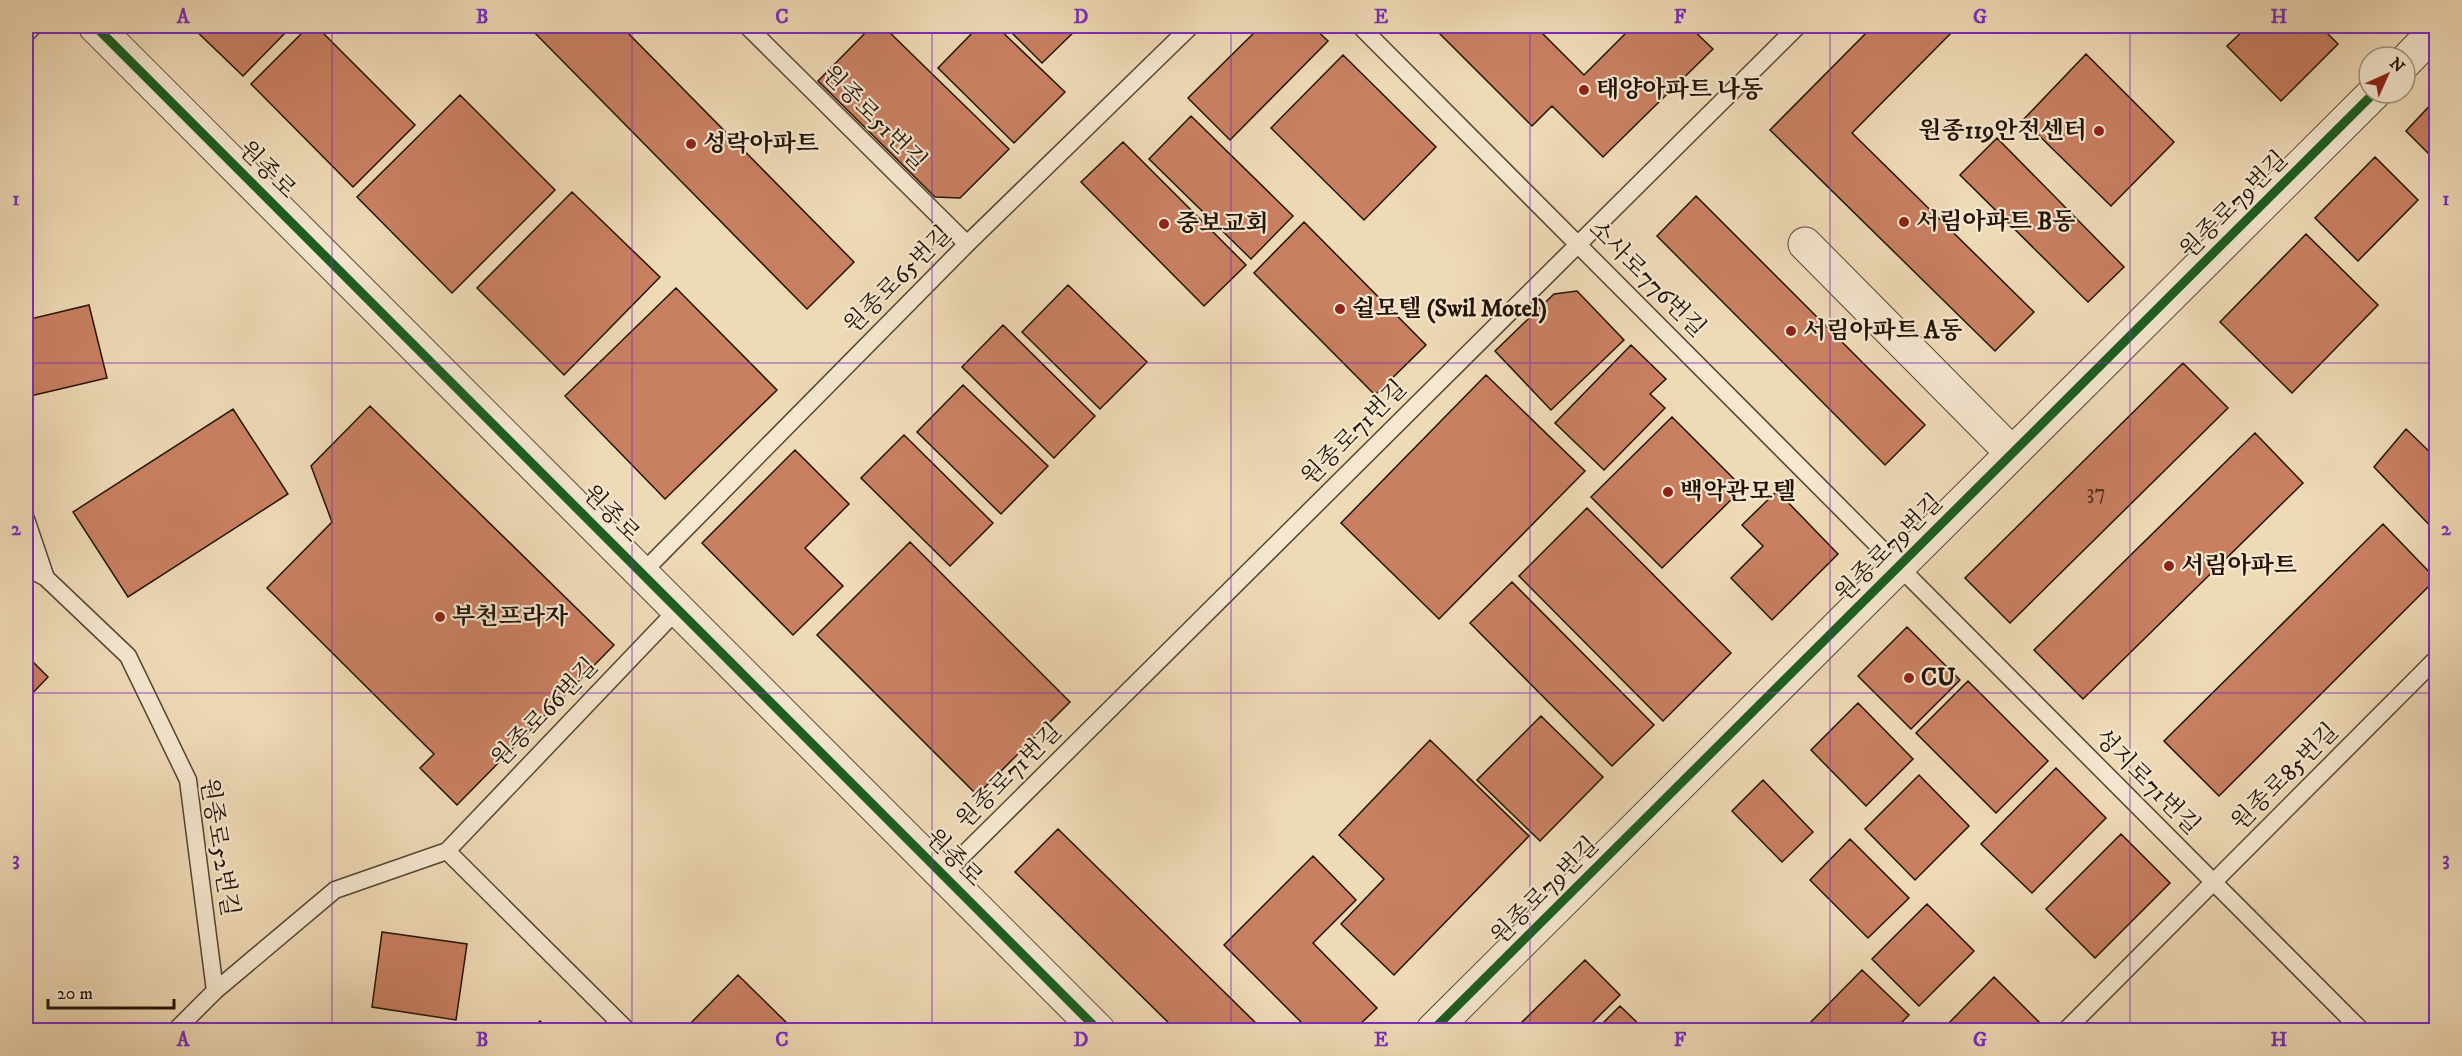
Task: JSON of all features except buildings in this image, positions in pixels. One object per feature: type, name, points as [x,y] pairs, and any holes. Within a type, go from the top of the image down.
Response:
[{"type":"street","name":"원종로","points":[[95,26],[1098,1030]]},
{"type":"street","points":[[2417,50],[2436,30]]},
{"type":"street","name":"원종로79번길","points":[[1433,1030],[2361,105]]},
{"type":"street","points":[[1805,244],[2012,453]]},
{"type":"lane","points":[[26,34],[34,26]]},
{"type":"lane","name":"원종로51번길","points":[[747,26],[967,244]]},
{"type":"lane","name":"원종로65번길","points":[[642,573],[967,244],[1191,26]]},
{"type":"lane","name":"소사로776번길","points":[[1360,26],[1899,566]]},
{"type":"lane","name":"원종로71번길","points":[[943,875],[1798,26]]},
{"type":"lane","name":"원종로52번길","points":[[26,519],[46,578]]},
{"type":"lane","name":"성지로71번길","points":[[1899,566],[2361,1030]]},
{"type":"lane","name":"원종로52번길","points":[[26,567],[46,578],[128,656],[188,780],[215,991]]},
{"type":"lane","name":"원종로66번길","points":[[176,1030],[215,991],[335,890],[447,850],[678,609]]},
{"type":"lane","name":"원종로85번길","points":[[2067,1030],[2436,659]]},
{"type":"lane","points":[[447,850],[627,1030]]},
{"type":"cycle path","points":[[95,26],[1098,1030]]},
{"type":"cycle path","points":[[1433,1030],[2362,105]]},
{"type":"place","name":"태양아파트 나동","points":[[1584,90]]},
{"type":"place","name":"원종119안전센터","points":[[2099,131]]},
{"type":"place","name":"성락아파트","points":[[691,144]]},
{"type":"place","name":"서림아파트 B동","points":[[1904,222]]},
{"type":"place","name":"중보교회","points":[[1164,224]]},
{"type":"place","name":"쉴모텔 (Swil Motel)","points":[[1340,309]]},
{"type":"place","name":"서림아파트 A동","points":[[1791,331]]},
{"type":"place","name":"백악관모텔","points":[[1668,492]]},
{"type":"place","name":"서림아파트","points":[[2169,566]]},
{"type":"place","name":"부천프라자","points":[[440,617]]},
{"type":"place","name":"CU","points":[[1909,678]]}]
